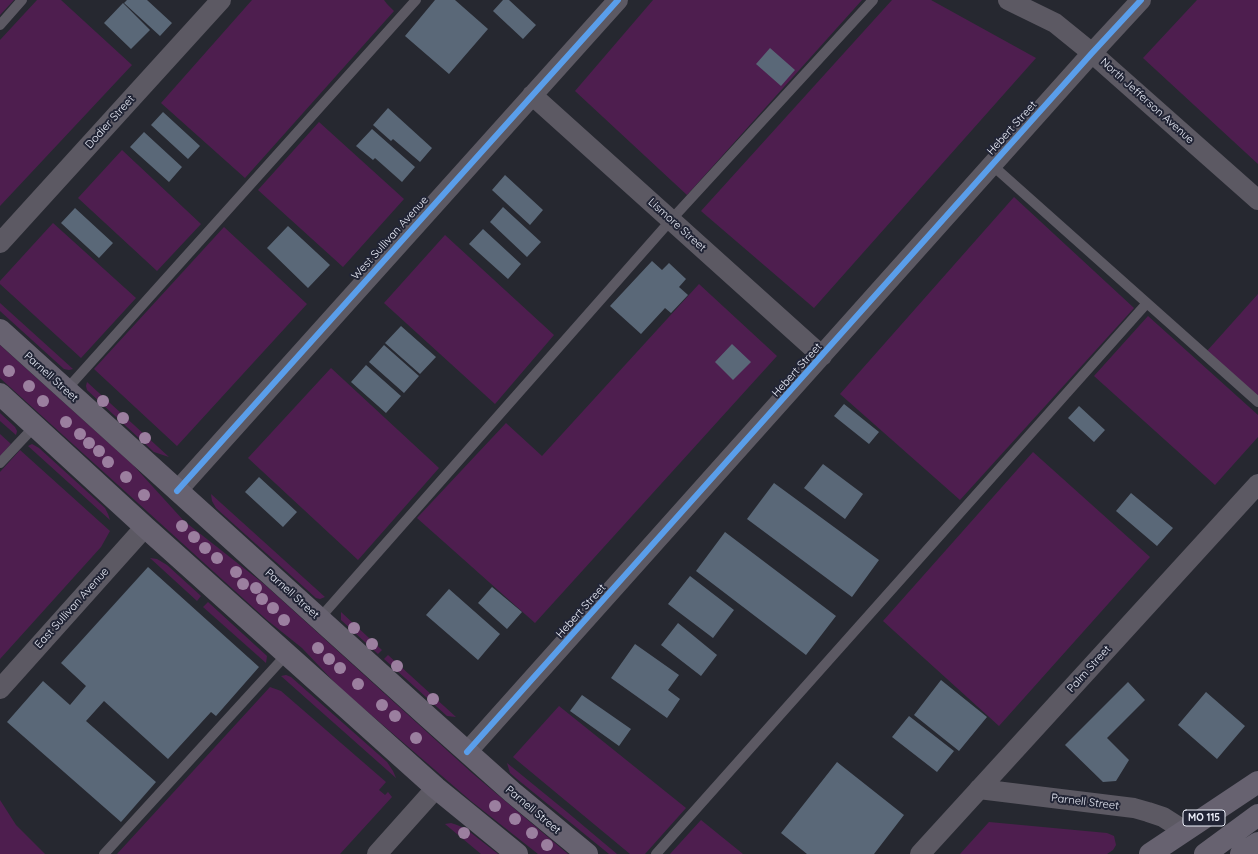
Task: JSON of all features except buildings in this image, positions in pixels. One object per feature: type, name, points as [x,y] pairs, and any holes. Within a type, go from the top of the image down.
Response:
[{"type":"main road","name":"Parnell Street","points":[[0,330],[467,752],[587,854]]},
{"type":"main road","points":[[0,394],[286,655],[436,788],[517,854]]},
{"type":"main road","name":"MO 115","points":[[1150,854],[1258,782]]},
{"type":"main road","points":[[1204,854],[1258,815]]},
{"type":"main road","points":[[1241,854],[1258,843]]},
{"type":"street","name":"Dodier Street","points":[[0,244],[220,0]]},
{"type":"street","name":"West Sullivan Avenue","points":[[177,490],[618,0]]},
{"type":"street","name":"North Jefferson Avenue","points":[[1008,0],[1055,23],[1092,53],[1258,200]]},
{"type":"street","name":"Hebert Street","points":[[467,752],[1092,53],[1142,0]]},
{"type":"street","name":"Lismore Street","points":[[532,95],[822,356]]},
{"type":"street","name":"Palm Street","points":[[920,854],[1258,484]]},
{"type":"street","name":"East Sullivan Avenue","points":[[0,689],[145,527]]},
{"type":"street","points":[[377,854],[436,788]]},
{"type":"street","name":"Parnell Street","points":[[979,789],[1134,808],[1163,817],[1185,831]]},
{"type":"lane","points":[[0,25],[22,0]]},
{"type":"lane","points":[[66,390],[416,0]]},
{"type":"lane","points":[[319,619],[671,220],[873,0]]},
{"type":"lane","points":[[992,165],[1258,402]]},
{"type":"lane","points":[[656,854],[1147,303]]},
{"type":"lane","points":[[0,463],[34,426]]},
{"type":"lane","points":[[104,854],[286,655]]},
{"type":"shaded area","points":[[0,0],[14,0],[0,15]]},
{"type":"shaded area","points":[[37,0],[61,0],[132,65],[0,206],[0,40]]},
{"type":"shaded area","points":[[252,0],[384,0],[394,11],[245,178],[161,103]]},
{"type":"shaded area","points":[[653,0],[862,0],[687,195],[575,91]]},
{"type":"shaded area","points":[[892,0],[931,0],[1036,58],[814,308],[701,211]]},
{"type":"shaded area","points":[[1197,0],[1258,0],[1258,164],[1143,58]]},
{"type":"shaded area","points":[[319,122],[404,199],[343,267],[258,190]]},
{"type":"shaded area","points":[[122,150],[201,224],[157,271],[78,198]]},
{"type":"shaded area","points":[[1014,197],[1134,308],[960,500],[840,394]]},
{"type":"shaded area","points":[[53,223],[136,298],[81,358],[0,284],[0,281]]},
{"type":"shaded area","points":[[224,227],[307,304],[177,446],[94,369]]},
{"type":"shaded area","points":[[445,235],[554,335],[495,404],[384,303]]},
{"type":"shaded area","points":[[699,284],[777,356],[535,623],[417,518],[506,423],[542,456]]},
{"type":"shaded area","points":[[1258,294],[1258,397],[1207,351]]},
{"type":"shaded area","points":[[0,303],[73,369],[64,369],[0,311]]},
{"type":"shaded area","points":[[1148,316],[1258,415],[1258,437],[1215,485],[1094,376]]},
{"type":"shaded area","points":[[0,345],[133,465],[184,521],[264,584],[472,773],[568,854],[538,854],[471,801],[340,688],[302,648],[267,620],[0,378]]},
{"type":"shaded area","points":[[331,368],[439,468],[358,560],[248,458]]},
{"type":"shaded area","points":[[87,382],[169,457],[154,452],[87,390]]},
{"type":"shaded area","points":[[0,413],[15,427],[17,431],[16,435],[0,421]]},
{"type":"shaded area","points":[[0,434],[11,444],[0,456]]},
{"type":"shaded area","points":[[32,444],[39,448],[105,508],[110,520],[28,446]]},
{"type":"shaded area","points":[[20,450],[110,531],[101,547],[0,659],[0,472]]},
{"type":"shaded area","points":[[1033,452],[1150,557],[999,726],[883,621]]},
{"type":"shaded area","points":[[211,494],[325,597],[320,599],[316,598],[216,508],[212,501]]},
{"type":"shaded area","points":[[150,558],[157,559],[167,565],[201,596],[197,601]]},
{"type":"shaded area","points":[[208,602],[267,656],[266,663],[203,607]]},
{"type":"shaded area","points":[[341,612],[382,650],[378,654],[341,620]]},
{"type":"shaded area","points":[[388,655],[456,717],[447,716],[384,659]]},
{"type":"shaded area","points":[[286,675],[291,677],[387,762],[396,778],[281,676]]},
{"type":"shaded area","points":[[270,687],[281,691],[386,782],[379,790],[385,795],[388,792],[392,797],[340,854],[117,854]]},
{"type":"shaded area","points":[[559,706],[686,808],[645,854],[630,854],[513,757]]},
{"type":"shaded area","points":[[507,763],[617,854],[609,854],[517,779],[510,773]]},
{"type":"shaded area","points":[[0,800],[16,825],[45,854],[0,854]]},
{"type":"shaded area","points":[[701,820],[743,854],[670,854]]},
{"type":"shaded area","points":[[989,822],[1107,833],[1114,836],[1116,845],[1113,850],[1107,854],[960,854]]},
{"type":"shaded area","points":[[451,823],[466,829],[498,854],[481,854],[445,824]]},
{"type":"cycle path","points":[[177,491],[618,0]]},
{"type":"cycle path","points":[[467,752],[1141,0]]}]
